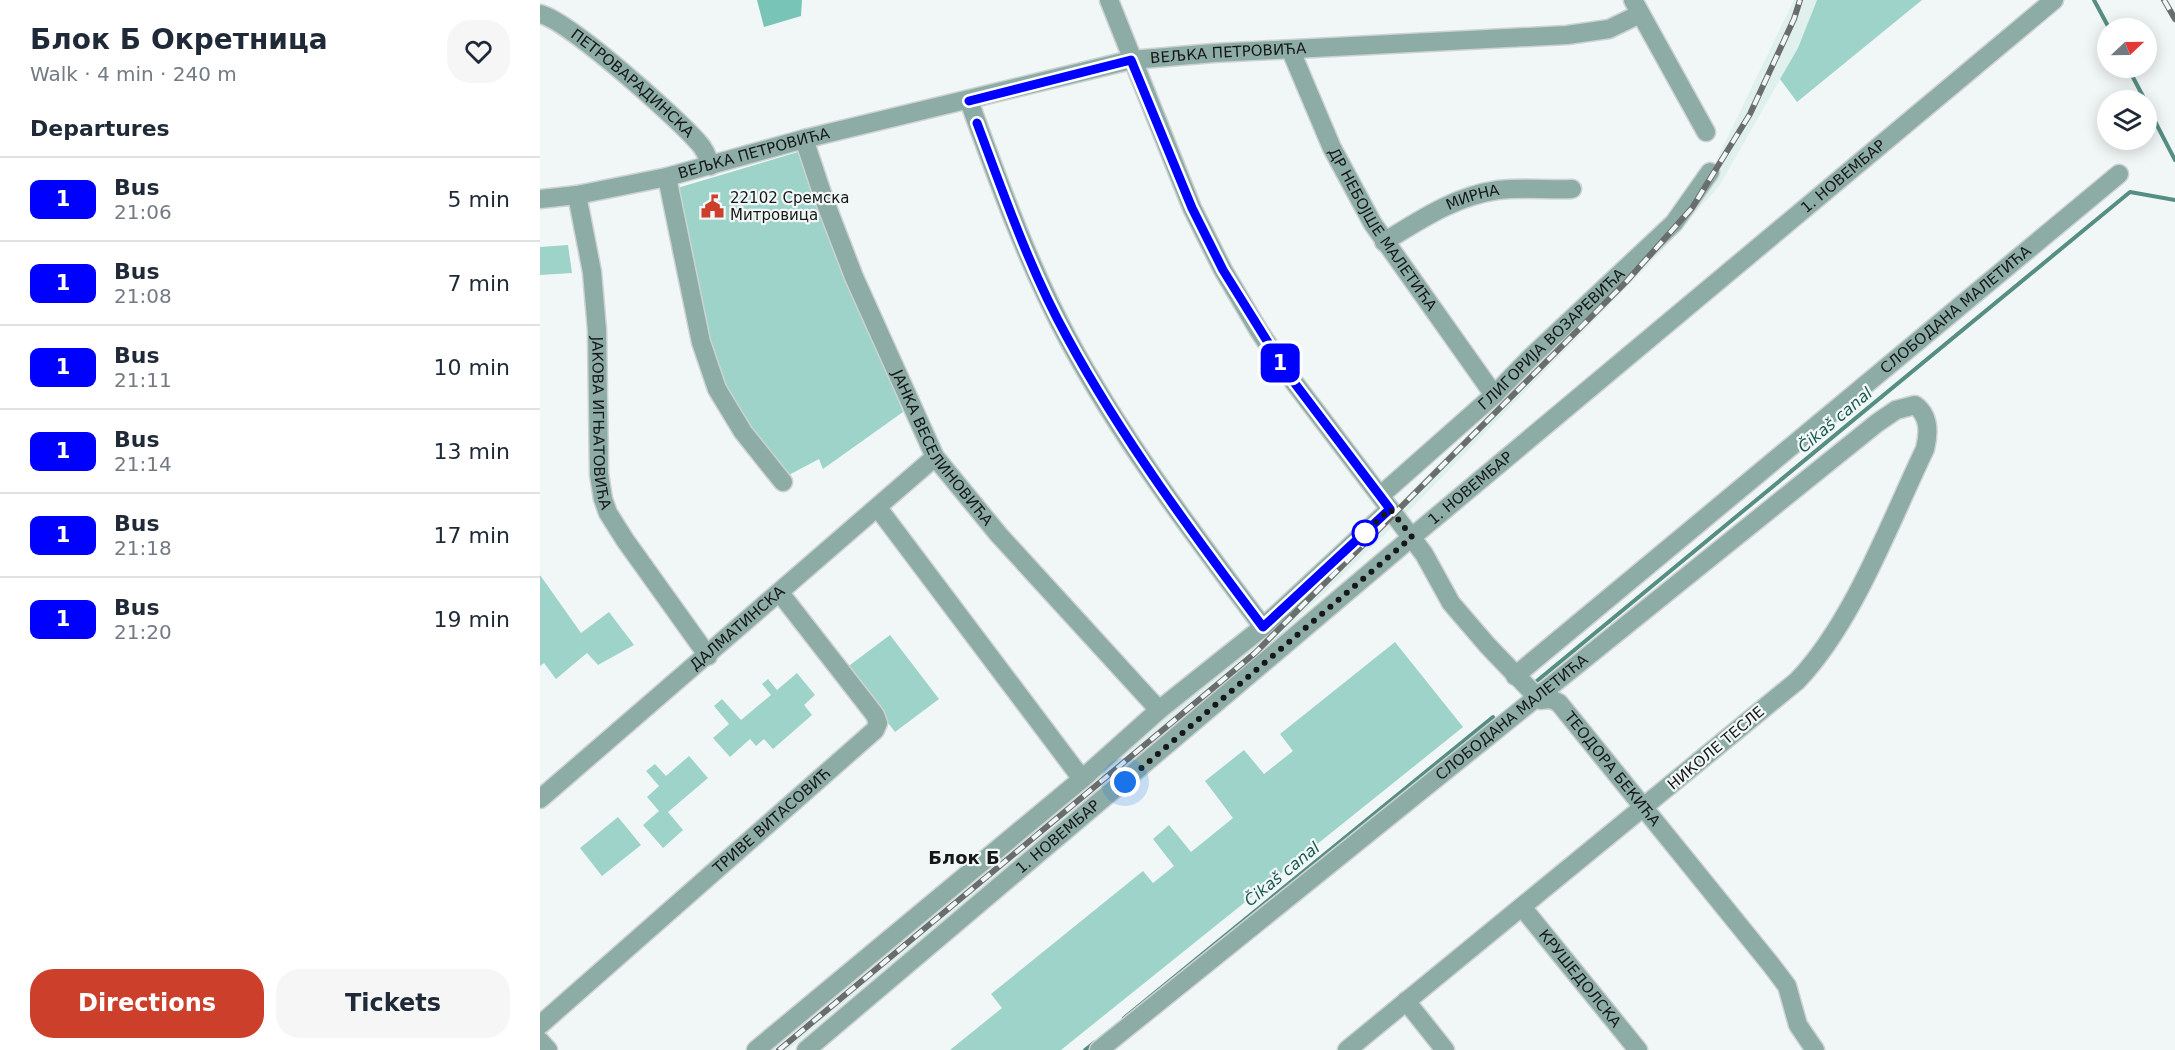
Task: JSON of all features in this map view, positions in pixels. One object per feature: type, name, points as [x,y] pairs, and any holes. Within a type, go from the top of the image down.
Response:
[{"type":"street","name":"ТЕОДОРА БЕКИЋА","points":[[1109,0],[1131,60],[1192,208],[1223,270],[1287,373],[1412,537],[1451,603],[1517,678],[1537,697],[1559,703],[1646,808],[1787,986],[1798,1025],[1815,1050]]},
{"type":"street","name":"1. НОВЕМБАР","points":[[806,1050],[1412,537],[2054,0]]},
{"type":"street","name":"ВЕЉКА ПЕТРОВИЋА","points":[[577,195],[667,177],[804,139],[969,101],[1131,60],[1214,52],[1291,51],[1567,35],[1609,29],[1636,7]]},
{"type":"street","points":[[1636,7],[1706,132]]},
{"type":"street","name":"ПЕТРОВАРАДИНСКА","points":[[540,14],[564,25],[675,119],[707,153],[710,166]]},
{"type":"street","name":"ДР НЕБОЈШЕ МАЛЕТИЋА","points":[[1291,51],[1332,148],[1384,242],[1494,395]]},
{"type":"street","points":[[969,101],[1030,260],[1066,335],[1136,451],[1263,627]]},
{"type":"street","name":"ЈАНКА ВЕСЕЛИНОВИЋА","points":[[804,139],[824,200],[854,276],[935,457],[999,534],[1159,710]]},
{"type":"street","name":"ГЛИГОРИЈА ВОЗАРЕВИЋА","points":[[1386,502],[1531,357],[1674,223],[1710,172]]},
{"type":"street","name":"СЛОБОДАНА МАЛЕТИЋА","points":[[1517,678],[2120,174]]},
{"type":"street","points":[[667,177],[701,342],[717,389],[743,432],[783,482]]},
{"type":"street","name":"МИРНА","points":[[1384,242],[1440,208],[1466,198],[1498,190],[1572,189]]},
{"type":"street","points":[[540,199],[577,195]]},
{"type":"street","name":"ЈАКОВА ИГЊАТОВИЋА","points":[[577,195],[591,272],[596,318],[599,474],[603,500],[608,513],[625,540],[708,656]]},
{"type":"street","name":"СЛОБОДАНА МАЛЕТИЋА","points":[[1099,1050],[1877,423],[1896,410],[1916,405],[1925,416]]},
{"type":"street","name":"НИКОЛЕ ТЕСЛЕ","points":[[1347,1050],[1646,808],[1797,681],[1819,658],[1855,594],[1925,449],[1928,438],[1925,416]]},
{"type":"street","name":"ДАЛМАТИНСКА","points":[[540,799],[708,656],[935,457]]},
{"type":"street","name":"1. НОВЕМБАР","points":[[756,1050],[1082,779],[1159,710],[1263,627],[1386,502]]},
{"type":"street","points":[[878,508],[1082,779]]},
{"type":"street","name":"ТРИВЕ ВИТАСОВИЋ","points":[[540,1025],[875,730],[878,723],[875,715],[780,593]]},
{"type":"street","name":"КРУШЕДОЛСКА","points":[[1522,907],[1638,1050]]},
{"type":"street","points":[[1406,1001],[1445,1050]]},
{"type":"street","points":[[540,1041],[548,1050]]},
{"type":"shaded area","points":[[1794,0],[1817,0],[1798,48],[1719,186],[1661,252],[1409,511],[1264,651],[788,1050],[772,1050],[1289,614],[1558,344],[1705,184]]},
{"type":"green space","points":[[757,0],[802,0],[801,16],[764,27]]},
{"type":"green space","points":[[1817,0],[1922,0],[1797,102],[1780,79],[1798,48]]},
{"type":"green space","points":[[798,152],[903,412],[823,469],[819,459],[787,476],[735,407],[712,361],[698,314],[674,189]]},
{"type":"green space","points":[[568,245],[572,273],[540,275],[540,247]]},
{"type":"green space","points":[[540,575],[581,633],[609,612],[634,645],[598,665],[587,653],[556,679],[544,663],[540,666]]},
{"type":"green space","points":[[890,635],[939,699],[895,732],[846,668]]},
{"type":"green space","points":[[1395,642],[1463,727],[1061,1050],[950,1050],[1002,1008],[991,994],[1143,871],[1153,883],[1174,866],[1153,839],[1169,825],[1191,852],[1233,818],[1205,781],[1244,750],[1264,774],[1293,751],[1280,734]]},
{"type":"green space","points":[[797,673],[815,695],[804,705],[812,715],[773,749],[764,739],[756,746],[750,739],[730,757],[713,738],[729,724],[714,706],[722,699],[741,720],[771,695],[762,684],[768,679],[777,690]]},
{"type":"green space","points":[[689,756],[708,778],[668,812],[683,830],[663,848],[643,825],[659,811],[647,797],[659,786],[646,771],[655,764],[666,776]]},
{"type":"green space","points":[[618,817],[641,845],[602,876],[580,848]]},
{"type":"waterway","points":[[2094,0],[2104,18]]},
{"type":"waterway","points":[[2133,78],[2140,90]]},
{"type":"waterway","points":[[2157,125],[2175,160]]},
{"type":"waterway","name":"Čikaš canal","points":[[1532,685],[2130,192],[2175,200]]},
{"type":"waterway","name":"Čikaš canal","points":[[1124,1018],[1493,717]]},
{"type":"waterway","name":"Čikaš canal","points":[[1085,1050],[1095,1042]]},
{"type":"railway","points":[[779,1050],[1255,653],[1626,282],[1692,208],[1750,114],[1794,19],[1800,0]]},
{"type":"railway","points":[[2164,0],[2175,19]]},
{"type":"bus line","name":"1","points":[[969,101],[1131,60],[1192,208],[1223,270],[1287,373],[1382,495],[1390,509],[1263,627],[1174,508],[1083,366],[1030,260],[977,123]]},
{"type":"place","name":"22102 Сремска Митровица","points":[[712,207]]},
{"type":"district","name":"Блок Б","points":[[964,857]]},
{"type":"route","points":[[1125,782],[1412,537],[1390,509],[1358,539],[1365,533]]}]
